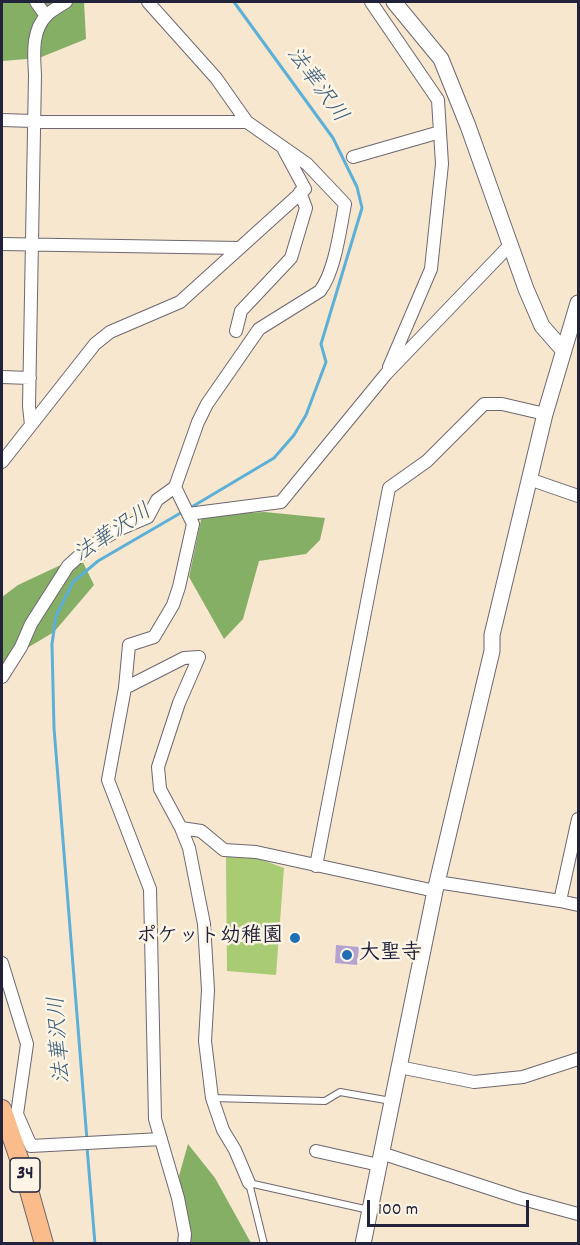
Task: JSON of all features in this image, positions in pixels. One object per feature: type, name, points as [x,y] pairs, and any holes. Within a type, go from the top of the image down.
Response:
[{"type":"main road","name":"34","points":[[8,1113],[44,1244]]},
{"type":"street","points":[[36,2],[46,16]]},
{"type":"street","points":[[31,425],[31,244],[35,75],[33,49],[37,31],[46,16],[66,2]]},
{"type":"street","points":[[2,677],[21,647],[31,624],[68,566],[89,547],[120,529],[148,517],[156,500],[175,487],[198,422],[207,404],[259,329],[320,291],[327,282],[345,204],[307,164],[247,122],[216,78],[148,2]]},
{"type":"street","points":[[371,2],[438,100],[442,164],[431,269],[386,374]]},
{"type":"street","points":[[394,2],[441,59],[542,326],[564,351]]},
{"type":"street","points":[[2,120],[247,122]]},
{"type":"street","points":[[353,157],[440,132]]},
{"type":"street","points":[[2,462],[95,344],[110,332],[180,302],[304,189],[282,146]]},
{"type":"street","points":[[236,331],[241,312],[291,258],[306,208],[300,192]]},
{"type":"street","points":[[2,244],[240,248]]},
{"type":"street","points":[[188,514],[281,502],[386,374],[510,245]]},
{"type":"street","points":[[364,1243],[436,886],[492,651],[492,635],[545,414],[579,303]]},
{"type":"street","points":[[2,377],[30,378]]},
{"type":"street","points":[[316,866],[389,488],[427,461],[484,404],[502,404],[545,414]]},
{"type":"street","points":[[529,479],[579,496]]},
{"type":"street","points":[[175,487],[193,524],[179,587],[173,605],[154,637],[129,645],[125,688],[108,780],[150,890],[155,1119],[178,1198],[185,1234],[184,1244]]},
{"type":"street","points":[[125,688],[184,658],[199,657],[179,704],[158,767],[160,789],[189,848],[204,924],[208,990],[205,1041],[212,1098],[223,1131],[235,1150],[249,1183]]},
{"type":"street","points":[[560,901],[579,819]]},
{"type":"street","points":[[181,828],[201,831],[224,850],[256,852],[316,866],[436,886],[579,905]]},
{"type":"street","points":[[2,963],[27,1044],[8,1113],[31,1146],[161,1139]]},
{"type":"street","points":[[399,1067],[474,1082],[523,1077],[579,1059]]},
{"type":"street","points":[[316,1151],[380,1159],[579,1214]]},
{"type":"lane","points":[[212,1098],[325,1101],[339,1092],[392,1101]]},
{"type":"lane","points":[[264,1244],[249,1183],[370,1210]]},
{"type":"green space","points":[[2,2],[84,2],[86,39],[39,58],[2,61]]},
{"type":"green space","points":[[265,512],[325,518],[320,540],[306,554],[259,561],[243,619],[224,639],[189,577],[202,515]]},
{"type":"green space","points":[[80,556],[94,585],[54,632],[2,663],[2,597],[18,585]]},
{"type":"green space","points":[[226,857],[257,858],[284,868],[276,975],[227,971]]},
{"type":"green space","points":[[188,1144],[215,1178],[251,1243],[190,1243],[179,1176]]},
{"type":"building","name":"大聖寺","points":[[336,945],[359,947],[357,965],[335,963]]},
{"type":"waterway","name":"法華沢川","points":[[190,508],[274,458],[294,435],[306,415],[326,362],[321,344],[362,208],[357,187],[333,138],[234,2]]},
{"type":"waterway","name":"法華沢川","points":[[87,1140],[54,728],[52,644],[56,616],[73,582],[98,561],[184,511]]},
{"type":"waterway","name":"法華沢川","points":[[87,1147],[95,1244]]},
{"type":"place","name":"ポケット幼稚園","points":[[295,938]]},
{"type":"place","name":"大聖寺","points":[[347,955]]}]
